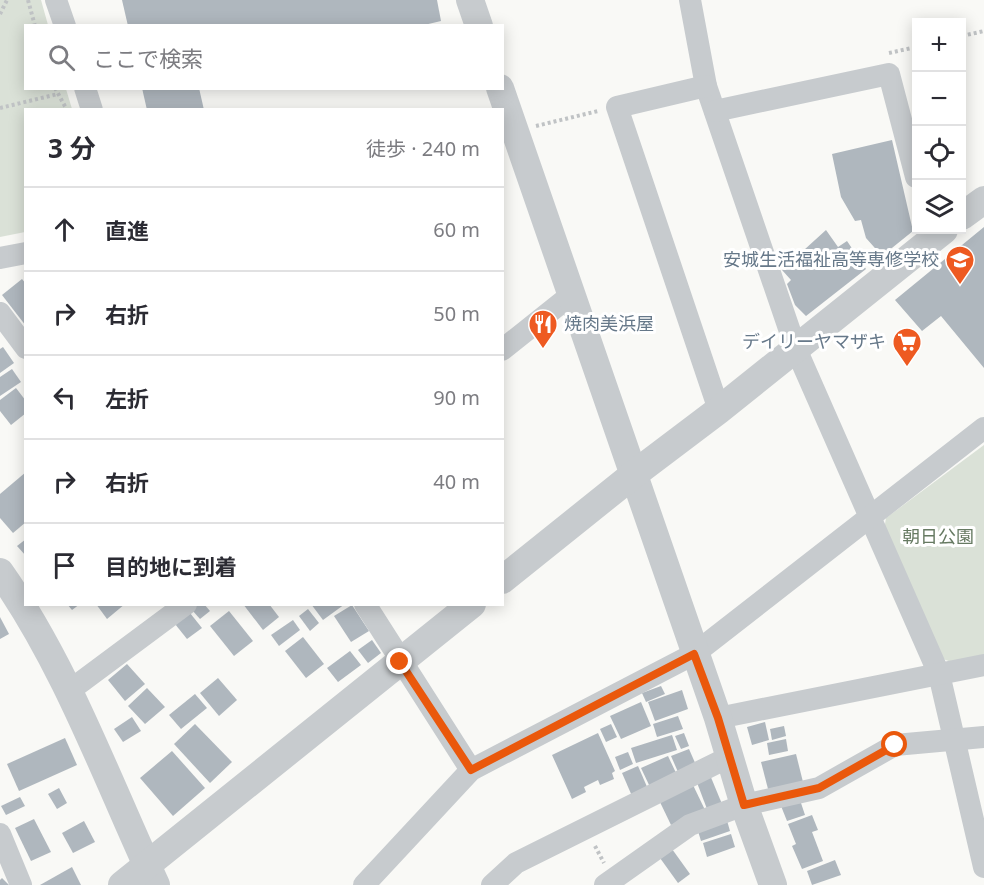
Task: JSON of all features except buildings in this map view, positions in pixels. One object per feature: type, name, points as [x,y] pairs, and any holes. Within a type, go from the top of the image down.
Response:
[{"type":"street","points":[[56,0],[64,24]]},
{"type":"street","points":[[470,0],[477,24]]},
{"type":"street","points":[[690,0],[706,86],[795,349],[939,674],[984,867]]},
{"type":"street","points":[[715,111],[889,74],[912,162]]},
{"type":"street","points":[[706,86],[617,107],[719,410]]},
{"type":"street","points":[[86,90],[91,108]]},
{"type":"street","points":[[500,90],[512,140],[571,295],[718,718],[744,805],[773,885]]},
{"type":"street","points":[[966,213],[984,200]]},
{"type":"street","points":[[504,578],[633,475],[719,410],[934,234]]},
{"type":"street","points":[[0,258],[24,253]]},
{"type":"street","points":[[504,348],[571,295]]},
{"type":"street","points":[[0,313],[24,345]]},
{"type":"street","points":[[364,885],[471,770],[694,654],[984,428]]},
{"type":"street","points":[[5,589],[69,691],[151,875]]},
{"type":"street","points":[[69,691],[183,606]]},
{"type":"street","points":[[366,606],[471,770]]},
{"type":"street","points":[[122,885],[151,875],[400,662],[470,606]]},
{"type":"street","points":[[718,718],[984,665]]},
{"type":"street","points":[[609,883],[690,825],[744,805],[819,788],[895,745],[984,737]]},
{"type":"street","points":[[492,885],[516,863],[729,757]]},
{"type":"street","points":[[0,834],[21,885]]},
{"type":"path","points":[[0,15],[7,0]]},
{"type":"path","points":[[28,0],[34,24]]},
{"type":"path","points":[[966,35],[984,31]]},
{"type":"path","points":[[56,90],[66,108]]},
{"type":"path","points":[[0,108],[58,94]]},
{"type":"path","points":[[512,140],[617,107]]},
{"type":"path","points":[[586,829],[609,883]]},
{"type":"green space","points":[[0,0],[41,0],[48,24],[24,24],[24,90],[66,90],[72,108],[24,108],[24,232],[0,237]]},
{"type":"green space","name":"朝日公園","points":[[984,445],[984,657],[954,663],[943,659],[884,530],[886,518]]},
{"type":"place","name":"安城生活福祉高等専修学校","points":[[960,286]]},
{"type":"place","name":"焼肉美浜屋","points":[[543,350]]},
{"type":"place","name":"デイリーヤマザキ","points":[[907,368]]},
{"type":"route","points":[[400,662],[471,770],[694,654],[718,718],[744,805],[819,788],[895,745]]}]
